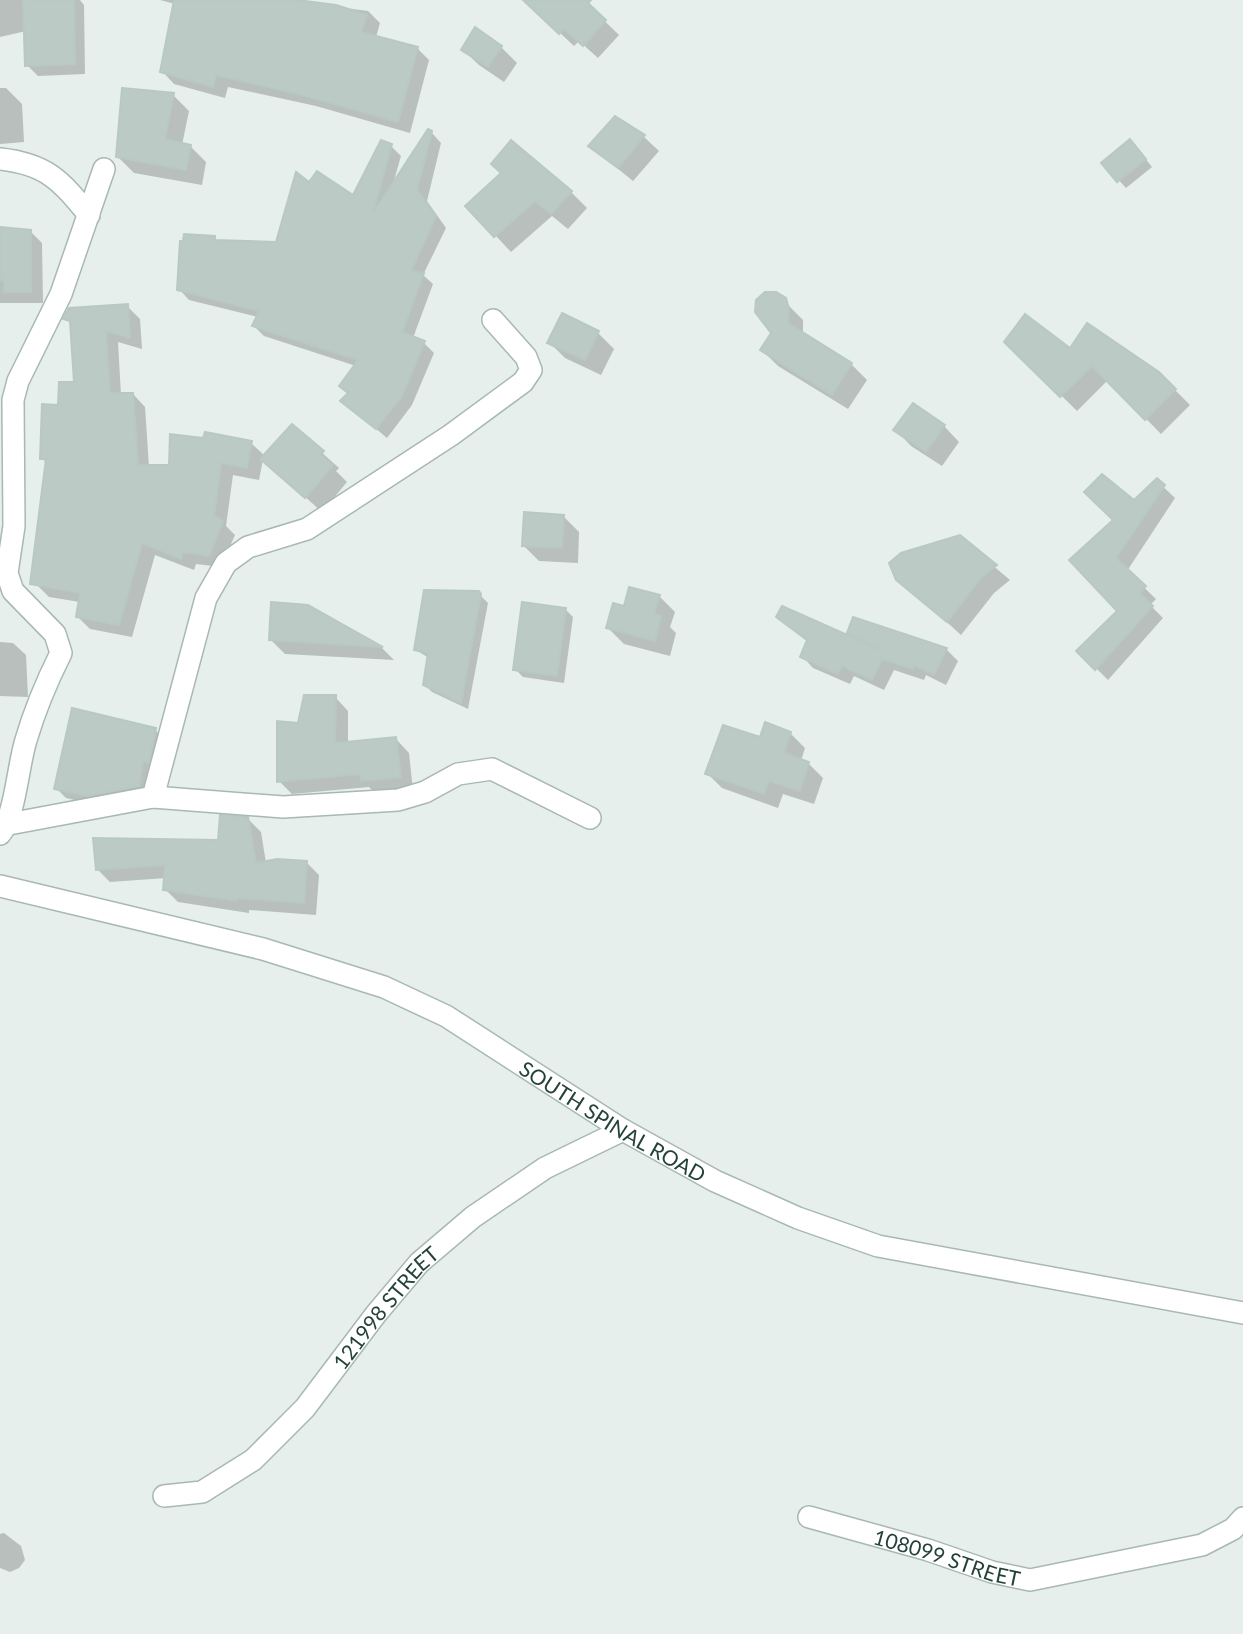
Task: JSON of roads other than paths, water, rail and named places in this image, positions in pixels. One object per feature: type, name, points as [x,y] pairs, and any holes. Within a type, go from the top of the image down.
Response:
[{"type":"street","points":[[0,159],[22,161],[60,180],[89,215]]},
{"type":"street","points":[[104,169],[61,294],[18,381],[13,400],[14,526],[7,573],[13,591],[55,634],[61,653],[40,698],[15,780],[5,829],[153,797],[283,807],[398,800],[425,792],[458,774],[492,769],[590,818]]},
{"type":"street","points":[[153,797],[206,598],[226,564],[248,547],[307,529],[451,435],[523,382],[531,370],[526,357],[494,320]]},
{"type":"street","name":"SOUTH SPINAL ROAD","points":[[0,886],[263,950],[384,987],[446,1016],[623,1130],[715,1181],[799,1218],[878,1246],[1243,1313]]},
{"type":"street","name":"121998 STREET","points":[[164,1496],[202,1492],[253,1460],[305,1408],[376,1314],[419,1263],[473,1217],[545,1168],[623,1130]]},
{"type":"street","name":"108099 STREET","points":[[809,1517],[928,1550],[992,1572],[1030,1580],[1202,1545],[1233,1529],[1243,1518]]}]
